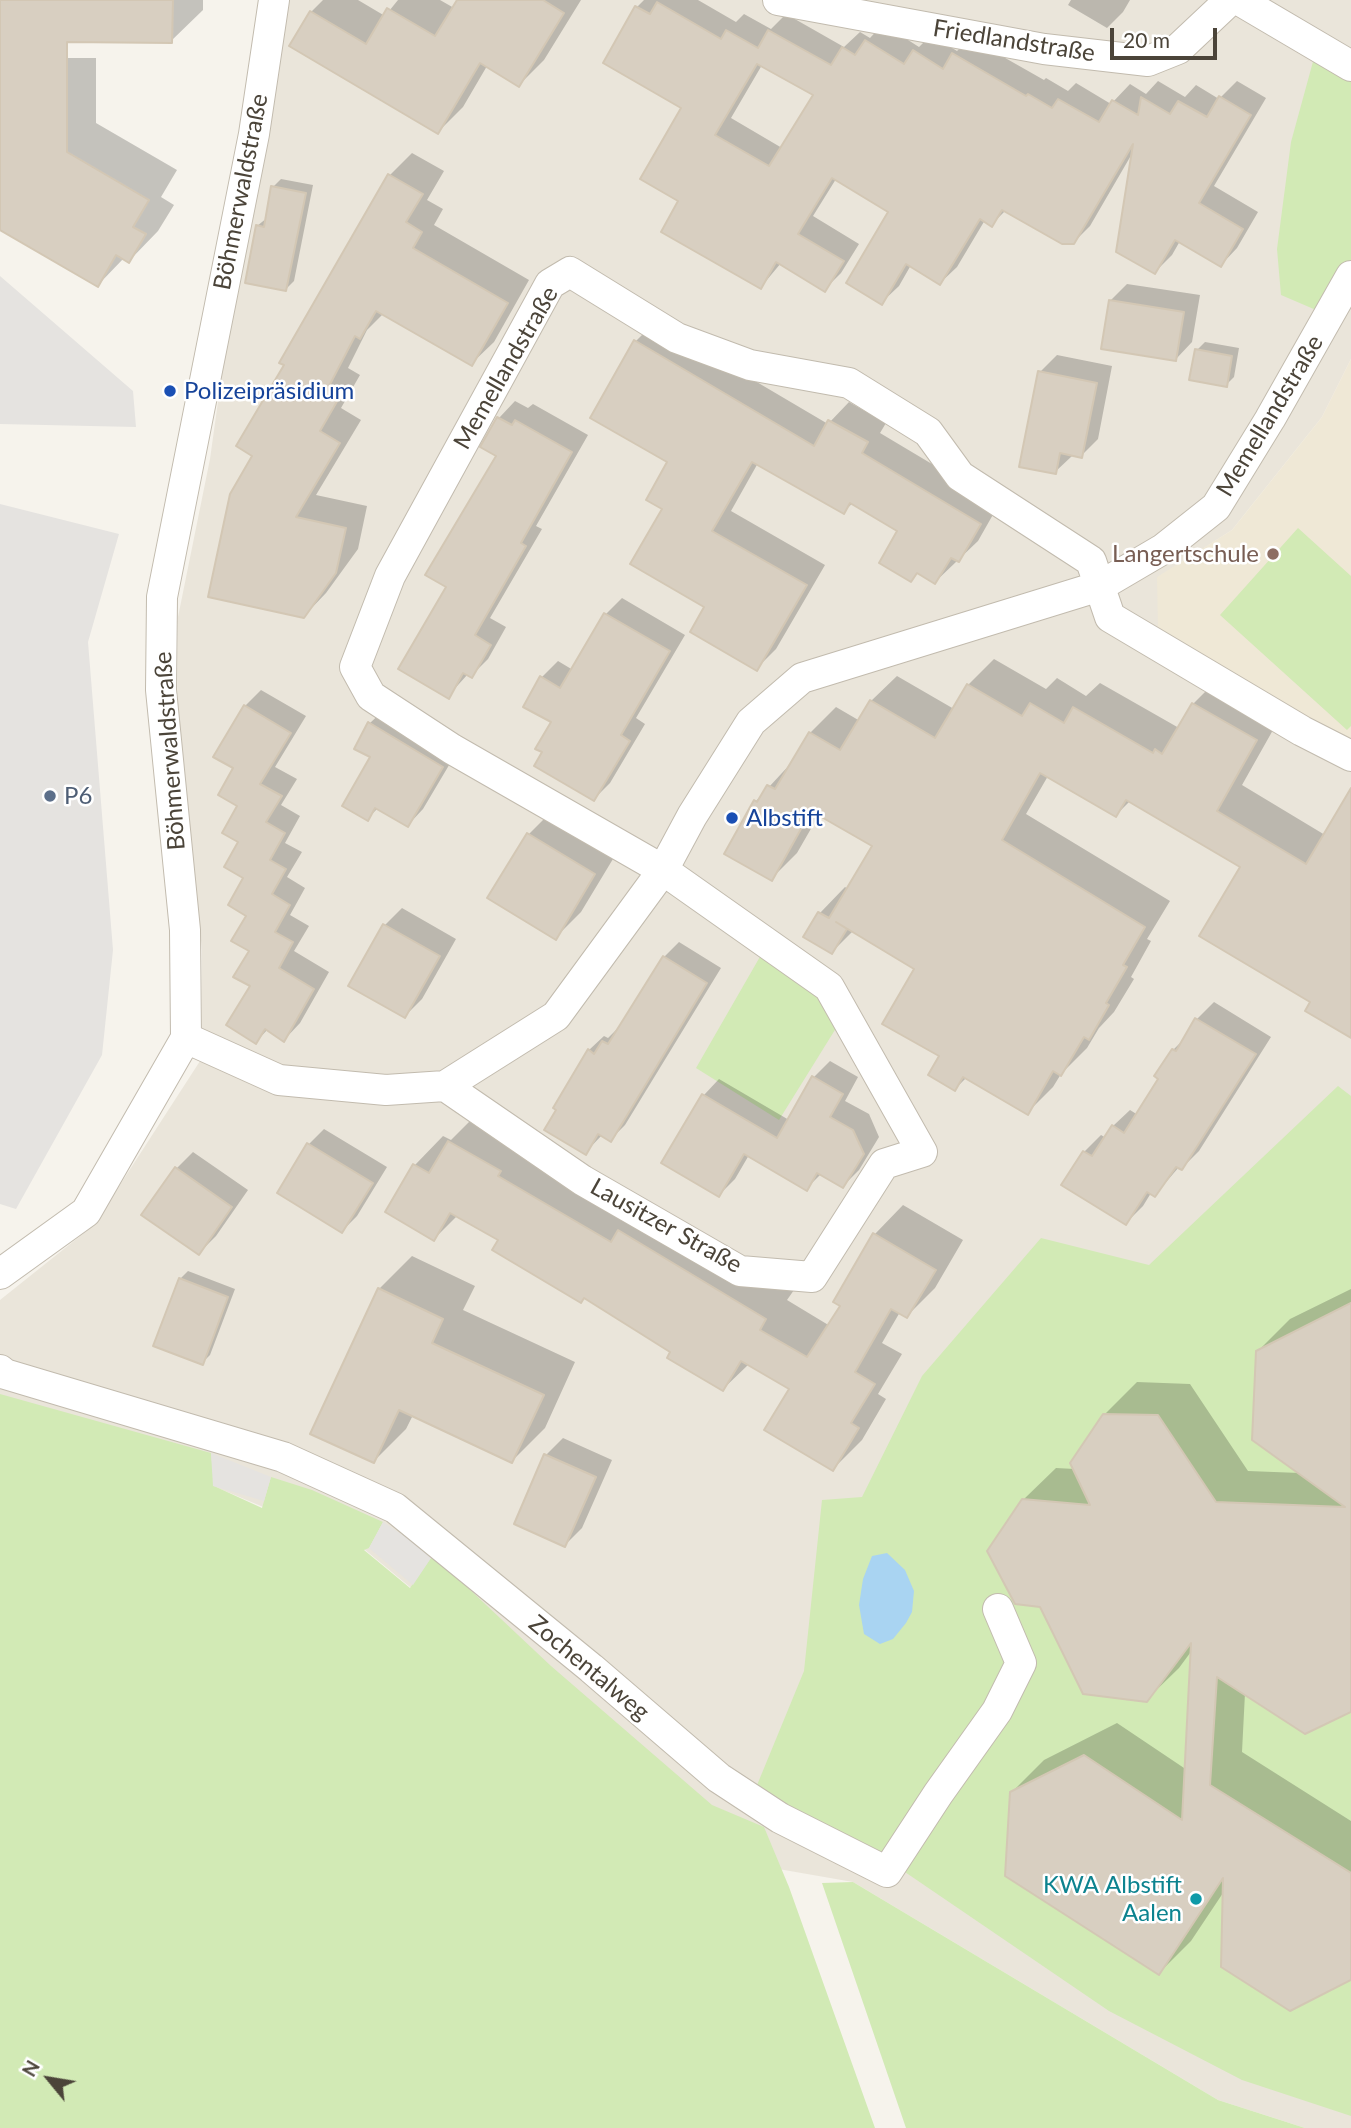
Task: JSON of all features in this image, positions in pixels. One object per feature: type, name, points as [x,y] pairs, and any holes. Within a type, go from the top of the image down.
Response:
[{"type":"street","name":"Böhmerwaldstraße","points":[[186,1038],[185,930],[161,690],[162,597],[254,134],[274,0]]},
{"type":"street","name":"Friedlandstraße","points":[[778,0],[1044,49],[1148,61],[1178,49],[1230,0]]},
{"type":"street","points":[[1239,0],[1351,66]]},
{"type":"street","name":"Memellandstraße","points":[[663,870],[452,748],[371,696],[355,667],[390,576],[550,284],[570,272],[677,338],[750,365],[849,383],[928,432],[960,476],[1091,561],[1110,617],[1351,756]]},
{"type":"street","name":"Memellandstraße","points":[[186,1038],[279,1080],[386,1090],[445,1086],[556,1016],[663,870],[692,816],[751,722],[802,678],[1100,586],[1163,549],[1216,507],[1270,419],[1351,276]]},
{"type":"street","name":"Lausitzer Straße","points":[[445,1086],[582,1180],[740,1271],[812,1277],[884,1164],[922,1152],[829,987],[663,870]]},
{"type":"street","points":[[0,1274],[86,1212],[186,1038]]},
{"type":"street","name":"Zochentalweg","points":[[0,1370],[18,1378],[283,1457],[396,1508],[591,1668],[719,1778],[780,1818],[887,1872],[997,1711],[1021,1663],[998,1609]]},
{"type":"shaded area","points":[[274,0],[1351,0],[1351,359],[1322,417],[1232,530],[1157,578],[1351,744],[1351,2128],[1305,2128],[1218,2100],[853,1882],[744,1863],[364,1549],[213,1486],[0,1431],[0,1300],[94,1225],[202,1058],[202,950],[177,709],[178,617],[210,459]]},
{"type":"shaded area","points":[[0,276],[133,391],[136,427],[0,424]]},
{"type":"shaded area","name":"Langertschule","points":[[1351,359],[1351,744],[1158,627],[1157,577],[1232,530],[1322,417]]},
{"type":"shaded area","name":"P6","points":[[0,504],[119,534],[88,642],[113,950],[102,1055],[16,1209],[0,1204]]},
{"type":"shaded area","points":[[211,1453],[271,1477],[264,1501],[213,1486]]},
{"type":"shaded area","points":[[383,1522],[433,1555],[413,1585],[369,1548]]},
{"type":"green space","points":[[1317,47],[1351,66],[1351,276],[1330,316],[1281,295],[1277,249],[1291,142]]},
{"type":"green space","points":[[1298,528],[1351,576],[1351,726],[1347,730],[1220,615]]},
{"type":"green space","points":[[761,955],[820,993],[838,1025],[779,1120],[696,1068]]},
{"type":"green space","points":[[1338,1086],[1351,1096],[1351,2116],[1242,2080],[1109,2011],[902,1870],[755,1790],[804,1671],[822,1500],[862,1497],[922,1376],[1041,1238],[1149,1265]]},
{"type":"green space","points":[[0,1394],[211,1453],[214,1486],[262,1508],[271,1477],[312,1490],[383,1522],[369,1548],[364,1550],[410,1588],[433,1555],[551,1666],[712,1805],[764,1827],[789,1887],[875,2128],[0,2128]]},
{"type":"green space","points":[[853,1882],[1218,2100],[1305,2128],[906,2128],[822,1883]]},
{"type":"water","points":[[887,1553],[905,1570],[914,1591],[912,1612],[906,1623],[893,1639],[880,1644],[864,1634],[859,1605],[863,1579],[872,1556]]},
{"type":"building","points":[[0,0],[173,0],[172,43],[67,42],[67,152],[149,200],[133,227],[146,234],[129,263],[116,255],[98,287],[0,230]]},
{"type":"building","points":[[457,0],[543,0],[564,13],[519,87],[480,63],[438,134],[289,46],[310,11],[366,44],[387,8],[435,36]]},
{"type":"building","points":[[657,2],[721,39],[726,30],[758,48],[768,30],[831,65],[842,47],[855,55],[865,40],[904,64],[913,50],[943,69],[952,53],[1026,96],[1028,94],[1052,108],[1058,99],[1099,122],[1112,100],[1138,115],[1141,97],[1170,114],[1178,101],[1207,117],[1219,96],[1251,115],[1199,203],[1243,229],[1221,267],[1175,240],[1155,274],[1116,252],[1133,144],[1074,244],[1062,244],[1002,210],[992,227],[980,219],[940,285],[906,264],[882,305],[846,283],[888,212],[832,178],[798,234],[844,261],[825,292],[776,262],[761,289],[661,232],[678,201],[640,179],[681,108],[603,63],[635,6],[650,14]],"holes":[[[757,64],[813,95],[769,166],[715,135]]]},
{"type":"building","points":[[388,174],[423,194],[406,222],[422,232],[413,248],[508,303],[472,366],[376,311],[360,339],[355,336],[327,390],[339,398],[320,431],[340,443],[296,517],[346,528],[336,573],[304,618],[208,597],[230,494],[252,456],[236,446],[284,365],[279,363]]},
{"type":"building","points":[[271,186],[306,193],[286,291],[245,283],[256,225],[264,227]]},
{"type":"building","points":[[1109,300],[1184,312],[1176,361],[1101,349]]},
{"type":"building","points":[[634,340],[814,446],[828,420],[868,442],[862,453],[981,524],[959,562],[951,558],[935,584],[917,573],[911,582],[879,563],[897,531],[850,503],[844,514],[752,462],[712,531],[807,585],[757,671],[690,632],[704,607],[630,564],[662,509],[646,500],[667,462],[590,418]]},
{"type":"building","points":[[1195,349],[1232,356],[1227,387],[1189,380]]},
{"type":"building","points":[[1038,371],[1097,383],[1082,458],[1060,453],[1056,474],[1019,467]]},
{"type":"building","points":[[497,417],[512,425],[515,420],[572,452],[521,543],[526,546],[475,635],[491,645],[472,678],[463,673],[449,699],[398,669],[446,587],[425,575],[496,456],[480,447]]},
{"type":"building","points":[[604,613],[670,651],[621,735],[630,741],[594,801],[534,766],[542,752],[535,749],[551,722],[523,707],[540,676],[560,688]]},
{"type":"building","points":[[967,684],[1022,716],[1030,703],[1064,723],[1073,707],[1153,753],[1155,749],[1162,754],[1192,703],[1257,740],[1217,811],[1306,864],[1351,788],[1351,1038],[1305,1011],[1310,1002],[1199,936],[1240,867],[1126,800],[1116,817],[1040,773],[1002,840],[1145,927],[1123,965],[1127,967],[1089,1040],[1084,1037],[1061,1076],[1053,1071],[1028,1115],[963,1077],[955,1091],[928,1075],[939,1056],[882,1024],[914,969],[836,922],[847,929],[832,954],[803,937],[818,912],[829,918],[872,846],[811,811],[772,881],[724,854],[754,800],[757,802],[767,785],[775,789],[809,732],[840,750],[870,700],[935,738]]},
{"type":"building","points":[[244,705],[291,733],[260,784],[282,796],[266,822],[285,833],[270,860],[286,869],[272,894],[290,905],[275,932],[293,942],[279,968],[314,989],[284,1042],[265,1029],[256,1044],[226,1025],[250,986],[233,977],[249,951],[231,941],[246,916],[228,905],[243,878],[224,867],[238,842],[222,833],[237,806],[218,795],[233,768],[213,757]]},
{"type":"building","points":[[368,722],[443,767],[408,827],[375,808],[368,821],[342,806],[370,757],[354,749]]},
{"type":"building","points":[[527,833],[595,874],[556,940],[487,898]]},
{"type":"building","points":[[383,924],[440,956],[405,1018],[348,986]]},
{"type":"building","points":[[663,956],[707,983],[611,1142],[598,1134],[586,1155],[544,1130],[556,1110],[553,1108],[588,1049],[594,1054],[602,1041],[608,1044]]},
{"type":"building","points":[[1195,1018],[1256,1054],[1182,1170],[1176,1167],[1155,1197],[1147,1192],[1126,1225],[1061,1185],[1083,1151],[1092,1156],[1112,1125],[1124,1133],[1158,1079],[1154,1076],[1172,1049],[1176,1051]]},
{"type":"building","points":[[812,1076],[843,1094],[830,1117],[853,1130],[864,1154],[843,1188],[817,1173],[807,1191],[744,1154],[719,1197],[661,1163],[702,1094],[777,1138]]},
{"type":"building","points":[[448,1141],[501,1171],[498,1176],[611,1242],[618,1230],[766,1319],[760,1330],[807,1357],[840,1306],[833,1302],[873,1233],[936,1270],[907,1318],[891,1309],[855,1372],[875,1384],[851,1423],[859,1428],[833,1471],[764,1430],[789,1389],[741,1361],[723,1391],[667,1358],[670,1352],[584,1298],[581,1303],[492,1250],[498,1240],[450,1213],[434,1241],[385,1212],[413,1164],[429,1173]]},
{"type":"building","points":[[307,1143],[373,1183],[342,1233],[277,1193]]},
{"type":"building","points":[[175,1167],[232,1207],[199,1255],[141,1215]]},
{"type":"building","points":[[179,1278],[228,1297],[203,1365],[153,1346]]},
{"type":"building","points":[[378,1288],[443,1319],[432,1343],[544,1395],[512,1463],[399,1410],[374,1463],[310,1434]]},
{"type":"building","points":[[1351,1303],[1351,1712],[1305,1734],[1217,1677],[1210,1785],[1351,1873],[1351,1980],[1290,2011],[1221,1967],[1223,1878],[1159,1975],[1005,1876],[1010,1792],[1084,1755],[1182,1820],[1191,1643],[1147,1702],[1083,1694],[1040,1607],[1015,1604],[987,1551],[1022,1499],[1090,1505],[1070,1463],[1103,1414],[1158,1415],[1216,1502],[1345,1507],[1252,1440],[1256,1351]]},
{"type":"building","points":[[544,1454],[596,1477],[565,1547],[514,1524]]},
{"type":"place","name":"Polizeipräsidium","points":[[170,391]]},
{"type":"place","name":"Langertschule","points":[[1273,554]]},
{"type":"place","name":"P6","points":[[50,796]]},
{"type":"place","name":"Albstift","points":[[732,818]]},
{"type":"place","name":"KWA Albstift Aalen","points":[[1196,1899]]}]
